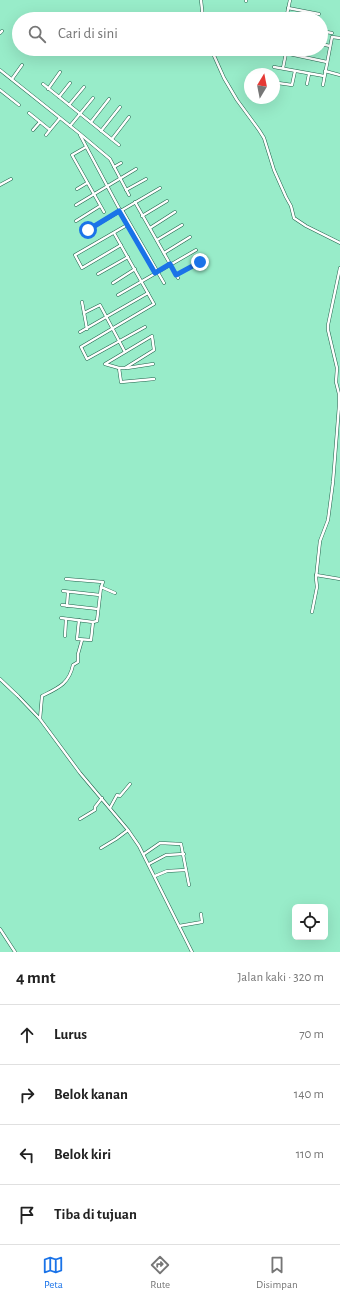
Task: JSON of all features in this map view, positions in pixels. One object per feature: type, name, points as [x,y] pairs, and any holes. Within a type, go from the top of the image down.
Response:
[{"type":"street","points":[[201,0],[202,12]]},
{"type":"street","points":[[287,12],[290,0]]},
{"type":"street","points":[[288,8],[309,12]]},
{"type":"street","points":[[328,32],[332,33]]},
{"type":"street","points":[[323,85],[332,37],[340,38]]},
{"type":"street","points":[[214,56],[224,78],[237,100],[264,138],[274,170],[291,206],[294,218],[306,226],[340,243]]},
{"type":"street","points":[[283,68],[285,56]]},
{"type":"street","points":[[300,56],[327,62]]},
{"type":"street","points":[[12,79],[22,65]]},
{"type":"street","points":[[274,67],[324,76]]},
{"type":"street","points":[[0,70],[110,159],[129,195]]},
{"type":"street","points":[[280,83],[292,85],[295,71]]},
{"type":"street","points":[[325,71],[340,75]]},
{"type":"street","points":[[48,89],[60,72]]},
{"type":"street","points":[[307,84],[309,74]]},
{"type":"street","points":[[59,97],[70,83]]},
{"type":"street","points":[[43,84],[119,145]]},
{"type":"street","points":[[70,105],[84,87]]},
{"type":"street","points":[[0,90],[19,105]]},
{"type":"street","points":[[70,126],[93,98]]},
{"type":"street","points":[[91,122],[109,99]]},
{"type":"street","points":[[101,131],[120,107]]},
{"type":"street","points":[[29,114],[50,130]]},
{"type":"street","points":[[112,139],[129,117]]},
{"type":"street","points":[[46,135],[60,118]]},
{"type":"street","points":[[33,130],[40,122]]},
{"type":"street","points":[[79,133],[120,210],[156,272]]},
{"type":"street","points":[[86,147],[72,155],[104,212]]},
{"type":"street","points":[[114,167],[121,163]]},
{"type":"street","points":[[76,205],[136,169]]},
{"type":"street","points":[[0,185],[11,179]]},
{"type":"street","points":[[126,190],[146,179]]},
{"type":"street","points":[[77,188],[87,183]]},
{"type":"street","points":[[88,230],[160,188]]},
{"type":"street","points":[[142,216],[167,201]]},
{"type":"street","points":[[134,202],[177,276],[200,262]]},
{"type":"street","points":[[76,221],[100,206]]},
{"type":"street","points":[[120,210],[127,225],[164,283]]},
{"type":"street","points":[[150,228],[175,212]]},
{"type":"street","points":[[121,245],[82,268],[75,255],[127,225]]},
{"type":"street","points":[[157,240],[182,225]]},
{"type":"street","points":[[114,233],[154,304],[81,347],[87,359],[144,327]]},
{"type":"street","points":[[164,253],[190,238]]},
{"type":"street","points":[[118,295],[196,250]]},
{"type":"street","points":[[98,274],[128,257]]},
{"type":"street","points":[[312,612],[317,587],[316,575],[320,540],[328,520],[335,460],[339,394],[336,382],[336,363],[328,325],[340,268]]},
{"type":"street","points":[[113,283],[135,269]]},
{"type":"street","points":[[80,332],[148,293]]},
{"type":"street","points":[[82,302],[86,329]]},
{"type":"street","points":[[84,313],[100,304],[125,352]]},
{"type":"street","points":[[125,368],[154,350],[152,336],[105,364],[119,368],[125,368],[153,364]]},
{"type":"street","points":[[119,368],[121,382],[154,379]]},
{"type":"street","points":[[316,575],[340,579]]},
{"type":"street","points":[[61,618],[93,622],[97,621],[101,587],[103,582],[66,579]]},
{"type":"street","points":[[101,587],[115,593]]},
{"type":"street","points":[[63,591],[100,595]]},
{"type":"street","points":[[67,606],[68,592]]},
{"type":"street","points":[[62,605],[98,609]]},
{"type":"street","points":[[64,636],[66,619]]},
{"type":"street","points":[[79,620],[77,639],[82,640],[91,640],[93,622]]},
{"type":"street","points":[[40,719],[42,696],[60,687],[72,673],[74,665],[78,662],[78,654],[82,640]]},
{"type":"street","points":[[0,679],[40,719],[80,773],[128,830],[144,854],[192,952]]},
{"type":"street","points":[[110,808],[117,795],[120,796],[130,784]]},
{"type":"street","points":[[80,819],[95,810],[95,807],[102,798]]},
{"type":"street","points":[[100,848],[116,840],[128,830]]},
{"type":"street","points":[[144,854],[157,845],[165,843],[181,844],[189,885]]},
{"type":"street","points":[[149,864],[166,855],[184,854]]},
{"type":"street","points":[[154,876],[167,871],[186,870]]},
{"type":"street","points":[[179,926],[202,922],[201,914]]},
{"type":"street","points":[[0,929],[15,952]]},
{"type":"route","points":[[88,230],[119,211],[155,273],[170,264],[176,275],[200,262]]}]
